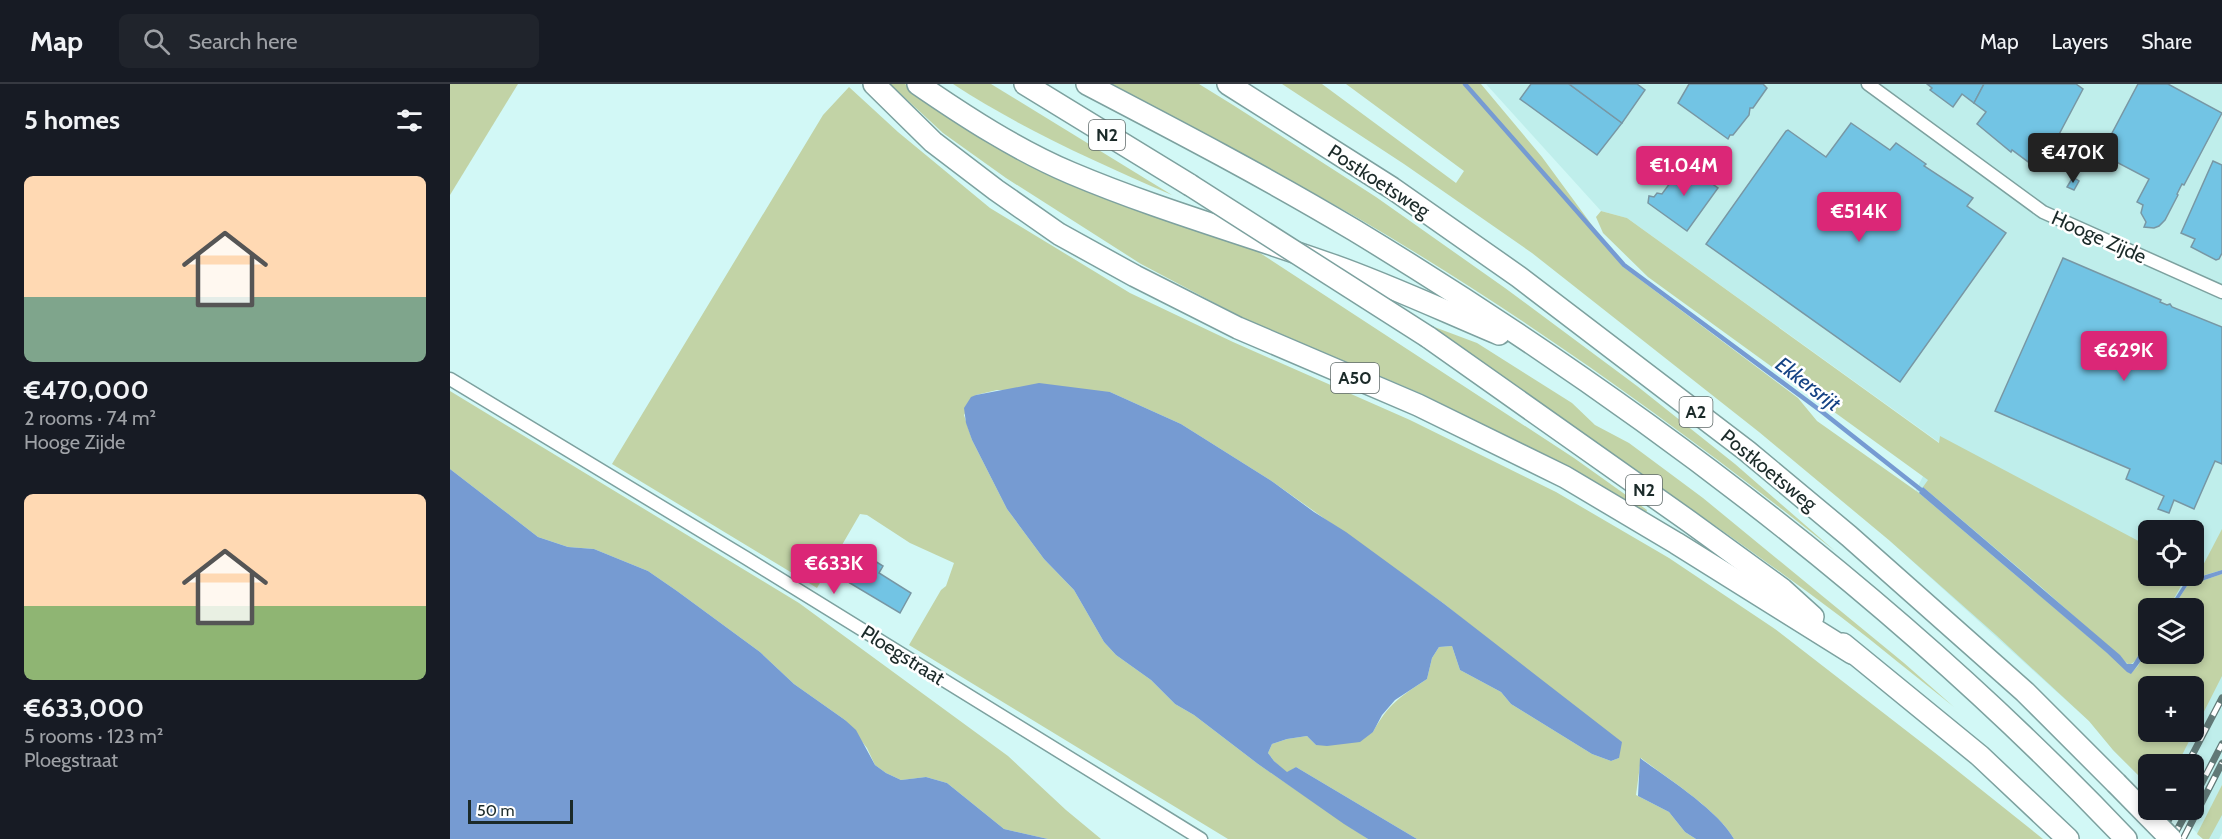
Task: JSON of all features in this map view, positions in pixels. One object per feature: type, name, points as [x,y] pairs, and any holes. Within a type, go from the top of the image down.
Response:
[{"type":"highway","name":"A50","points":[[874,84],[933,142],[1059,234],[1135,276],[1238,328],[1418,405],[1565,477],[1852,653]]},
{"type":"highway","name":"Postkoetsweg","points":[[918,84],[985,128],[1068,172],[1209,225],[1332,265],[1546,354]]},
{"type":"highway","name":"N2","points":[[1025,84],[1190,185],[1428,337],[1782,589],[1852,653],[1980,756],[2068,839]]},
{"type":"highway","name":"Postkoetsweg","points":[[1087,84],[1211,150],[1353,230],[1486,314],[1640,420],[1726,483],[1828,563],[1921,642],[2008,722],[2126,839]]},
{"type":"highway","name":"Postkoetsweg","points":[[1232,86],[1392,188],[1519,277],[1747,451],[1849,536],[2025,692],[2171,839]]},
{"type":"street","name":"Hooge Zijde","points":[[1868,84],[2043,212],[2222,292]]},
{"type":"street","name":"Ploegstraat","points":[[450,379],[756,564],[1201,839]]},
{"type":"shaded area","points":[[1486,84],[2222,84],[2222,833],[2219,839],[2203,839],[2184,820],[2204,820],[2204,754],[2138,754],[2138,775],[2089,721],[1890,541],[1940,443],[1627,218],[1601,211]]},
{"type":"green space","points":[[450,84],[518,84],[450,195]]},
{"type":"green space","points":[[890,84],[905,84],[952,120],[1021,159],[1166,220],[1257,251],[1574,458],[1647,510],[1646,513],[1567,468],[1422,394],[1243,318],[1141,264],[1006,178],[943,133]]},
{"type":"green space","points":[[953,84],[991,84],[1172,195],[1033,130]]},
{"type":"green space","points":[[1109,84],[1199,84],[1233,105],[1376,197],[1505,288],[1637,386],[1735,464],[1835,551],[1602,375],[1480,294],[1356,217]]},
{"type":"green space","points":[[1282,84],[1322,84],[1456,183],[1464,171],[1346,84],[1481,84],[1542,157],[1622,266],[1798,398],[1817,421],[1919,493],[2131,673],[2139,664],[2204,664],[2204,598],[2179,598],[2187,586],[2204,586],[2204,580],[2222,574],[2222,676],[2204,712],[2204,676],[2138,676],[2138,742],[2189,742],[2183,754],[2138,754],[2138,775],[2089,721],[1890,541],[1759,432],[1532,253],[1404,164]]},
{"type":"green space","points":[[849,87],[898,132],[990,208],[1130,293],[1233,342],[1410,420],[1556,492],[1669,558],[1775,629],[2043,839],[1734,839],[1727,828],[1705,806],[1641,758],[1636,795],[1669,812],[1685,832],[1696,839],[1417,839],[1296,767],[1287,773],[1268,753],[1272,744],[1307,736],[1316,745],[1373,732],[1384,714],[1396,701],[1427,679],[1432,658],[1439,647],[1452,646],[1460,670],[1501,692],[1511,704],[1592,754],[1611,761],[1619,758],[1510,657],[1443,603],[1273,482],[1181,424],[1110,392],[997,390],[976,395],[964,415],[972,440],[1007,509],[1044,559],[1074,590],[1104,642],[1116,655],[1151,680],[1175,704],[1194,715],[1258,764],[1368,839],[1228,839],[909,645],[941,590],[946,586],[954,563],[910,543],[867,515],[860,514],[817,588],[612,464],[823,115]]},
{"type":"green space","points":[[1601,211],[1627,218],[1939,443],[1940,436],[2138,541],[2138,586],[2181,586],[2174,598],[2138,598],[2138,658],[2129,665],[1923,487],[1928,480],[1648,277],[1603,233],[1596,217]]},
{"type":"green space","points":[[1421,322],[1477,343],[1572,403],[1595,425],[1629,443],[1703,498],[1904,663],[1954,707],[1789,579]]},
{"type":"green space","points":[[450,391],[799,603],[1008,756],[1101,839],[1048,839],[1004,829],[947,783],[926,777],[901,780],[886,773],[875,765],[867,748],[845,720],[794,684],[760,652],[648,571],[594,549],[568,547],[538,537],[450,469]]},
{"type":"green space","points":[[2222,529],[2222,570],[2204,575],[2204,563]]},
{"type":"green space","points":[[2222,785],[2222,815],[2209,839],[2203,839],[2197,834]]},
{"type":"water","points":[[1039,383],[1110,392],[1181,424],[1273,482],[1443,603],[1622,742],[1619,758],[1611,761],[1592,754],[1511,704],[1501,692],[1460,670],[1452,646],[1439,647],[1432,658],[1427,679],[1395,700],[1382,715],[1373,732],[1360,742],[1316,745],[1307,736],[1272,744],[1268,753],[1287,772],[1296,767],[1417,839],[1368,839],[1344,824],[1258,764],[1194,715],[1175,704],[1151,680],[1116,655],[1104,642],[1074,590],[1044,559],[1007,509],[972,440],[964,408],[971,397],[976,395]]},
{"type":"water","points":[[450,469],[538,537],[568,547],[594,549],[648,571],[677,591],[760,652],[794,684],[845,720],[856,730],[875,765],[886,773],[901,780],[926,777],[947,783],[1004,829],[1048,839],[450,839]]},
{"type":"water","points":[[1923,487],[2120,655],[2127,664],[2133,664],[2138,656],[2138,664],[2131,674],[2127,672],[1919,493]]},
{"type":"water","points":[[2222,570],[2222,574],[2204,580],[2204,576]]},
{"type":"water","points":[[2183,586],[2187,586],[2179,598],[2175,598]]},
{"type":"water","points":[[1640,758],[1704,806],[1734,839],[1696,839],[1685,832],[1669,812],[1638,796]]},
{"type":"building","points":[[1531,84],[1569,84],[1622,123],[1597,155],[1520,99]]},
{"type":"building","points":[[1569,84],[1637,84],[1645,90],[1622,123]]},
{"type":"building","points":[[1689,84],[1763,84],[1767,88],[1753,108],[1750,108],[1749,115],[1728,139],[1678,103]]},
{"type":"building","points":[[1927,84],[1984,84],[1974,103],[1962,94],[1953,107],[1930,90],[1932,88]]},
{"type":"building","points":[[1984,84],[2076,84],[2083,89],[2047,157],[2044,155],[2035,167],[2012,150],[2011,152],[1977,124],[1986,112],[1974,103]]},
{"type":"building","points":[[2138,84],[2168,84],[2222,113],[2184,185],[2182,184],[2165,220],[2154,228],[2144,227],[2146,222],[2141,213],[2143,205],[2137,202],[2149,179],[2101,154]]},
{"type":"building","points":[[1851,123],[1890,150],[1896,143],[1926,164],[1924,166],[1973,198],[1967,206],[2006,233],[1900,382],[1706,244],[1786,131],[1788,130],[1826,157]]},
{"type":"building","points":[[2213,161],[2222,165],[2222,253],[2216,260],[2191,247],[2195,239],[2181,233]]},
{"type":"building","points":[[1684,164],[1718,188],[1687,231],[1648,203],[1649,196],[1662,194]]},
{"type":"building","points":[[2073,177],[2079,181],[2074,190],[2067,187]]},
{"type":"building","points":[[2063,258],[2222,327],[2222,464],[2215,461],[2194,509],[2174,500],[2169,513],[2158,509],[2164,496],[2126,479],[2130,469],[1995,411]]},
{"type":"building","points":[[859,551],[883,566],[879,573],[911,593],[900,613],[843,579]]},
{"type":"waterway","name":"Ekkersrijt","points":[[1465,84],[1624,265],[1821,411],[1925,493]]},
{"type":"railway","points":[[2193,754],[2222,698]]},
{"type":"railway","points":[[2204,779],[2222,744]]},
{"type":"railway","points":[[2183,839],[2222,763]]},
{"type":"railway","points":[[2158,839],[2168,820]]},
{"type":"railway","points":[[2172,839],[2182,820]]}]
